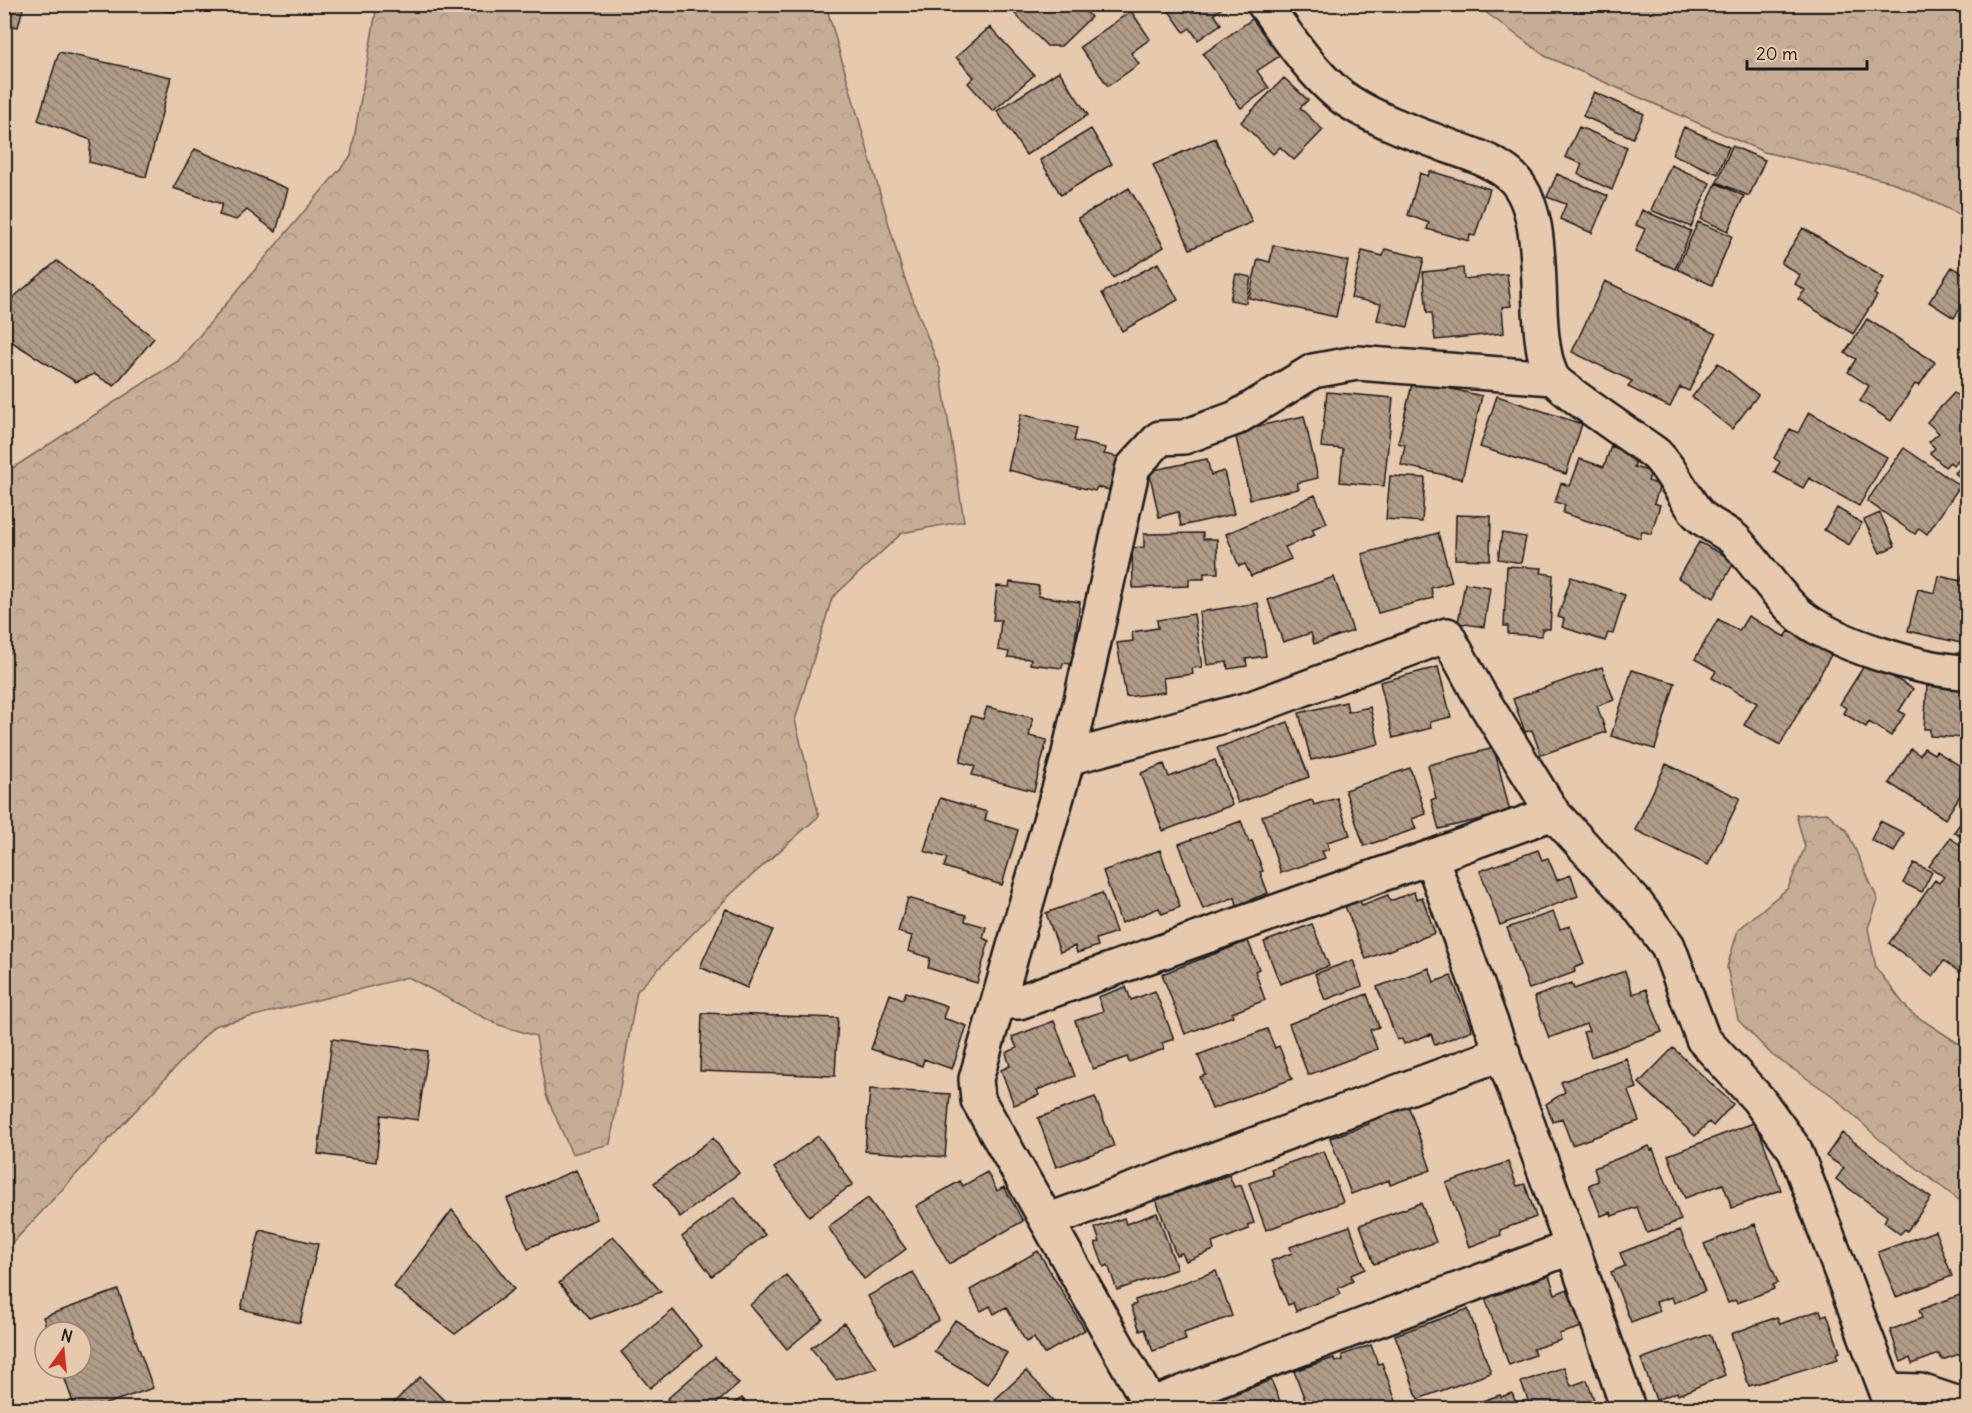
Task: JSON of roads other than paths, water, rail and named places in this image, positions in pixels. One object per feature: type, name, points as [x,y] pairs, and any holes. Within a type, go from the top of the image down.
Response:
[{"type":"street","points":[[1264,4],[1312,67],[1350,102],[1411,131],[1483,159],[1512,178],[1528,204],[1534,232],[1545,352],[1552,378]]},
{"type":"street","points":[[1572,1247],[1151,1407],[978,1100],[976,1079],[1068,758],[1133,467],[1160,438],[1184,437],[1236,418],[1312,371],[1357,363],[1552,378],[1656,454],[1671,469],[1683,493],[1700,516],[1732,537],[1755,561],[1779,595],[1799,615],[1821,631],[1904,660],[1953,672],[1968,672]]},
{"type":"street","points":[[1068,758],[1249,709],[1447,635],[1478,692],[1553,813],[1635,902],[1668,946],[1703,1039],[1758,1099],[1795,1150],[1889,1399],[1920,1391],[1968,1407]]},
{"type":"street","points":[[998,1002],[1019,1002],[1553,813]]},
{"type":"street","points":[[1431,857],[1503,1053],[1628,1408]]},
{"type":"street","points":[[1047,1221],[1503,1053]]}]
